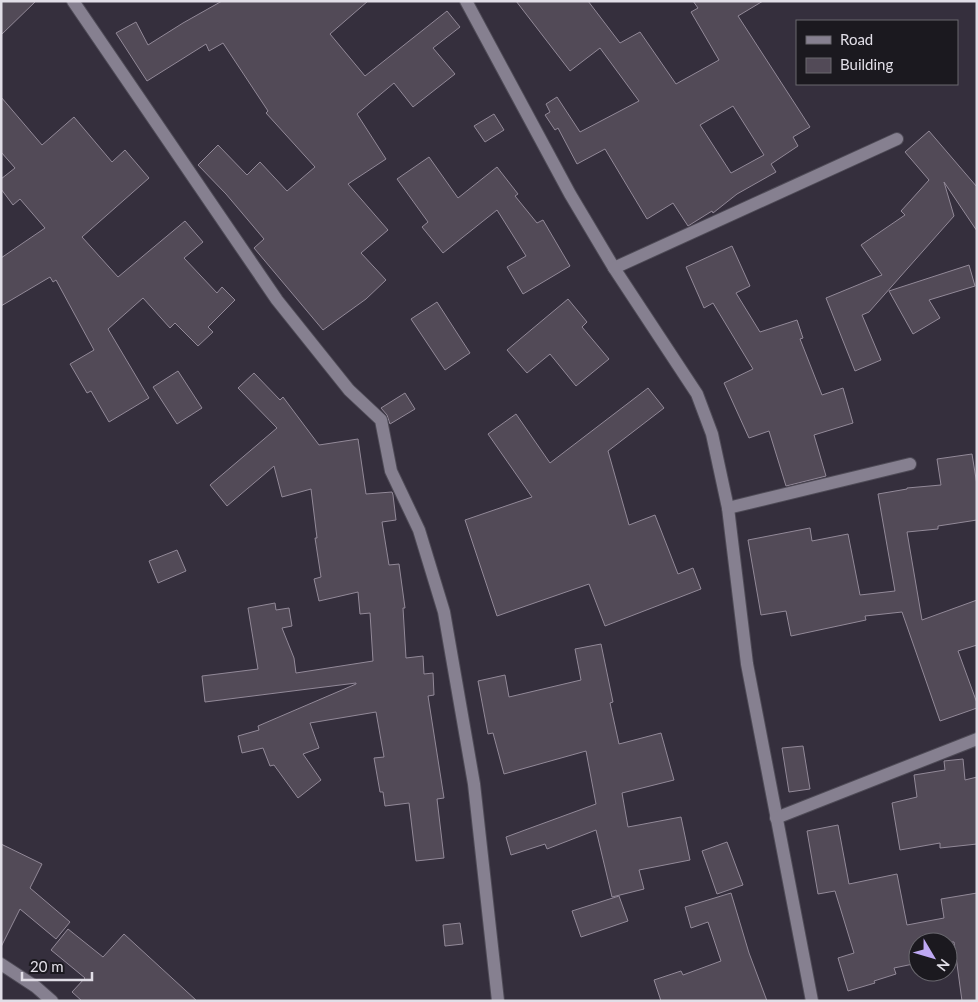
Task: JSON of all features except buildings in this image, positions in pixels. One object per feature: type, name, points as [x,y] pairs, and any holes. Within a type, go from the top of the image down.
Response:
[{"type":"street","points":[[73,1],[277,300],[349,390],[382,420],[391,471],[419,530],[444,612],[474,784],[498,1001]]},
{"type":"street","points":[[466,1],[570,194],[614,268],[697,394],[712,434],[728,508],[747,664],[812,1001]]},
{"type":"street","points":[[614,268],[897,139]]},
{"type":"street","points":[[728,508],[910,464]]},
{"type":"street","points":[[776,818],[977,739]]},
{"type":"street","points":[[1,964],[36,987],[52,1001]]}]
